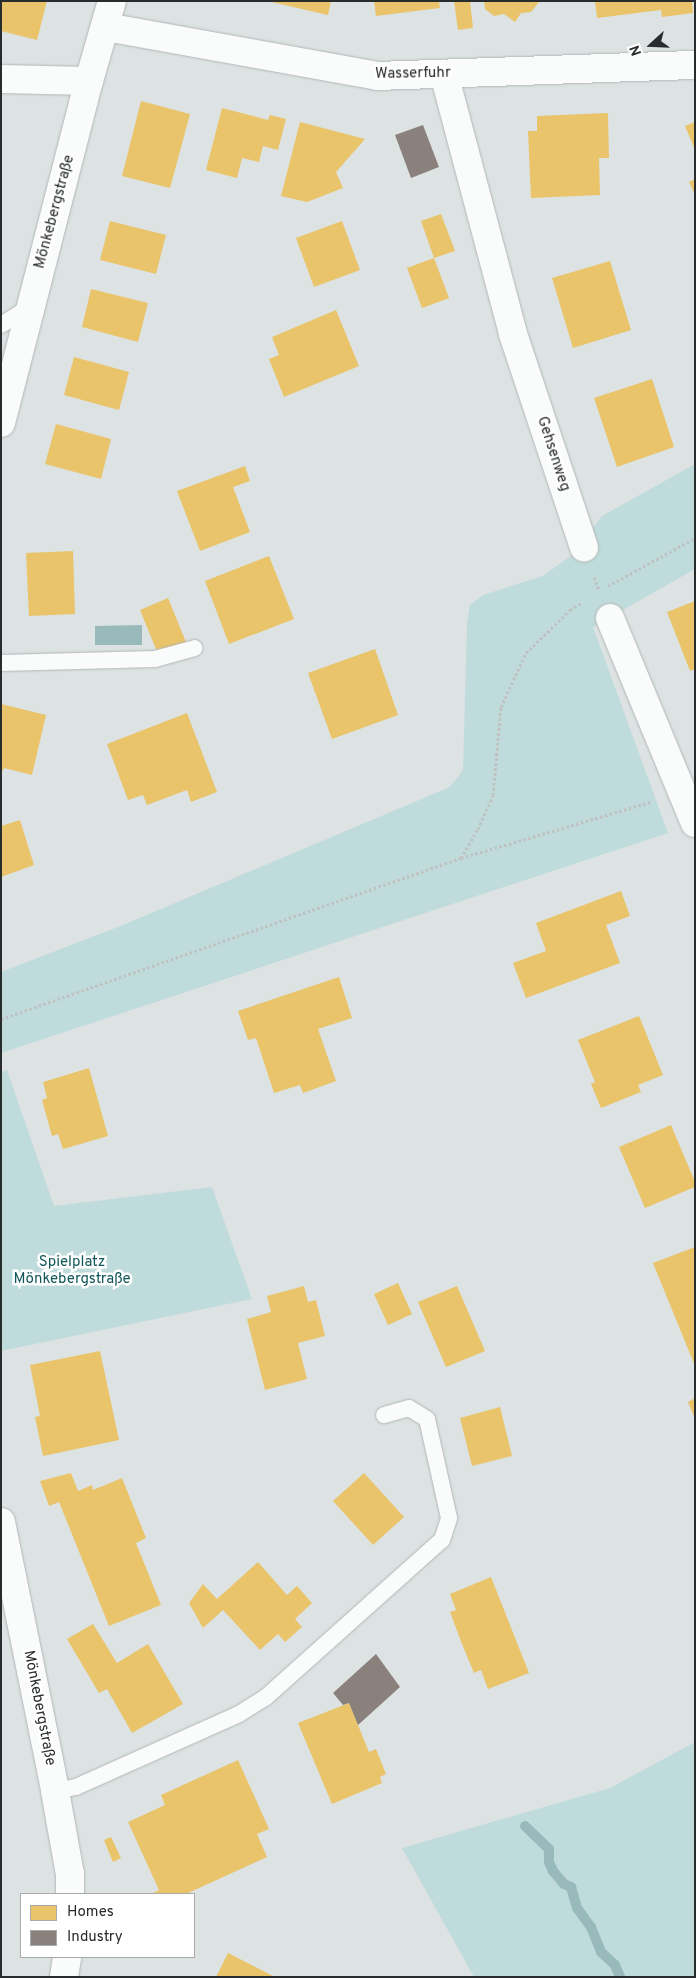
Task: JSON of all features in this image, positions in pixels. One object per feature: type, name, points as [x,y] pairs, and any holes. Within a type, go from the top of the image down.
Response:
[{"type":"street","name":"Mönkebergstraße","points":[[1,423],[89,81],[112,1]]},
{"type":"street","name":"Wasserfuhr","points":[[106,27],[378,76],[695,65]]},
{"type":"street","name":"Gehsenweg","points":[[444,74],[513,334],[584,548]]},
{"type":"street","points":[[1,79],[89,81]]},
{"type":"street","points":[[610,618],[695,823]]},
{"type":"street","name":"Mönkebergstraße","points":[[1,1522],[56,1792],[70,1874],[70,1893]]},
{"type":"street","points":[[64,1977],[67,1958]]},
{"type":"lane","points":[[1,325],[30,307]]},
{"type":"lane","points":[[1,663],[155,659],[195,648]]},
{"type":"lane","points":[[56,1792],[85,1783],[239,1714],[265,1698],[442,1540],[450,1518],[427,1419],[409,1408],[384,1415]]},
{"type":"path","points":[[592,596],[695,538]]},
{"type":"path","points":[[584,548],[600,591]]},
{"type":"path","points":[[461,858],[478,829],[492,795],[501,707],[526,653],[570,610],[585,600]]},
{"type":"path","points":[[1,1019],[461,858],[682,792]]},
{"type":"green space","points":[[695,464],[695,569],[593,627],[668,833],[1,1053],[1,972],[123,925],[450,787],[463,770],[467,623],[470,605],[483,595],[543,576],[572,555],[602,516]]},
{"type":"green space","name":"Spielplatz Mönkebergstraße","points":[[7,1070],[54,1206],[212,1187],[252,1299],[1,1351],[1,1072]]},
{"type":"green space","points":[[695,1742],[695,1977],[474,1977],[402,1848],[610,1788]]},
{"type":"shaded area","points":[[142,625],[142,645],[95,645],[95,626]]},
{"type":"building: Homes","points":[[1,1],[47,1],[37,40],[1,31]]},
{"type":"building: Homes","points":[[267,1],[331,1],[328,15]]},
{"type":"building: Homes","points":[[374,1],[439,1],[440,8],[376,16]]},
{"type":"building: Homes","points":[[454,1],[470,1],[473,28],[458,30]]},
{"type":"building: Homes","points":[[484,1],[539,2],[531,12],[521,13],[515,22],[504,14],[494,16],[485,9]]},
{"type":"building: Homes","points":[[595,1],[692,1],[693,13],[662,17],[661,10],[597,18]]},
{"type":"building: Homes","points":[[141,101],[190,114],[170,188],[122,176]]},
{"type":"building: Homes","points":[[222,108],[268,120],[270,115],[286,119],[278,150],[263,146],[259,162],[242,158],[237,178],[206,170]]},
{"type":"building: Homes","points":[[608,113],[609,158],[599,158],[600,195],[531,198],[528,131],[537,131],[537,116]]},
{"type":"building: Homes","points":[[300,122],[365,139],[336,172],[343,188],[307,202],[281,196]]},
{"type":"building: Homes","points":[[695,122],[695,150],[685,126]]},
{"type":"building: Homes","points":[[695,179],[695,195],[689,182]]},
{"type":"building: Homes","points":[[441,214],[455,251],[434,258],[421,221]]},
{"type":"building: Homes","points":[[110,221],[166,235],[156,274],[100,260]]},
{"type":"building: Homes","points":[[342,221],[360,270],[314,287],[296,238]]},
{"type":"building: Homes","points":[[434,258],[449,298],[422,308],[407,268]]},
{"type":"building: Homes","points":[[610,261],[631,330],[573,348],[552,278]]},
{"type":"building: Homes","points":[[91,289],[148,303],[138,342],[82,327]]},
{"type":"building: Homes","points":[[336,310],[359,366],[284,397],[269,359],[279,355],[272,337]]},
{"type":"building: Homes","points":[[74,357],[129,372],[119,410],[64,395]]},
{"type":"building: Homes","points":[[652,379],[674,447],[617,467],[594,398]]},
{"type":"building: Homes","points":[[56,424],[111,439],[101,479],[45,464]]},
{"type":"building: Homes","points":[[245,466],[250,481],[233,487],[250,532],[200,551],[177,491]]},
{"type":"building: Homes","points":[[73,551],[75,614],[29,616],[26,553]]},
{"type":"building: Homes","points":[[269,556],[294,619],[229,644],[205,581]]},
{"type":"building: Homes","points":[[168,598],[186,642],[158,654],[140,610]]},
{"type":"building: Homes","points":[[695,601],[695,669],[690,671],[667,612]]},
{"type":"building: Homes","points":[[375,649],[398,715],[332,739],[308,673]]},
{"type":"building: Homes","points":[[1,704],[46,715],[32,775],[4,768],[1,774]]},
{"type":"building: Homes","points":[[187,713],[217,792],[191,802],[187,790],[147,805],[143,795],[128,800],[107,744]]},
{"type":"building: Homes","points":[[20,820],[34,865],[1,877],[1,826]]},
{"type":"building: Homes","points":[[621,891],[630,916],[606,925],[620,963],[526,998],[513,963],[546,951],[536,923]]},
{"type":"building: Homes","points":[[339,977],[352,1018],[318,1029],[336,1081],[303,1093],[300,1085],[274,1093],[256,1038],[248,1040],[238,1011]]},
{"type":"building: Homes","points":[[639,1016],[663,1075],[638,1085],[641,1092],[601,1108],[591,1084],[595,1082],[578,1040]]},
{"type":"building: Homes","points":[[89,1068],[108,1136],[63,1149],[58,1134],[52,1136],[42,1100],[47,1098],[43,1082]]},
{"type":"building: Homes","points":[[671,1125],[695,1182],[695,1187],[645,1208],[619,1147]]},
{"type":"building: Homes","points":[[695,1247],[695,1366],[653,1263]]},
{"type":"building: Homes","points":[[398,1283],[412,1314],[388,1325],[374,1294]]},
{"type":"building: Homes","points":[[304,1286],[308,1302],[316,1300],[325,1336],[298,1343],[307,1379],[265,1390],[247,1319],[271,1312],[267,1296]]},
{"type":"building: Homes","points":[[457,1286],[485,1351],[446,1367],[418,1302]]},
{"type":"building: Homes","points":[[100,1351],[119,1440],[43,1456],[35,1417],[40,1416],[30,1365]]},
{"type":"building: Homes","points":[[695,1398],[695,1419],[688,1402]]},
{"type":"building: Homes","points":[[500,1407],[512,1456],[472,1466],[460,1418]]},
{"type":"building: Homes","points":[[71,1473],[78,1491],[92,1485],[93,1490],[122,1478],[146,1538],[136,1543],[161,1605],[109,1626],[59,1502],[49,1506],[40,1481]]},
{"type":"building: Homes","points":[[364,1473],[404,1517],[373,1545],[333,1501]]},
{"type":"building: Homes","points":[[258,1562],[287,1595],[297,1586],[312,1603],[295,1619],[302,1627],[285,1642],[278,1634],[260,1650],[223,1610],[203,1628],[189,1603],[203,1584],[217,1599]]},
{"type":"building: Homes","points":[[491,1577],[529,1673],[488,1689],[481,1670],[474,1673],[462,1644],[450,1612],[456,1610],[450,1594]]},
{"type":"building: Homes","points":[[93,1624],[117,1663],[148,1644],[183,1704],[132,1733],[107,1689],[99,1693],[67,1639]]},
{"type":"building: Homes","points":[[349,1703],[369,1752],[376,1749],[386,1774],[380,1777],[382,1783],[332,1804],[298,1723]]},
{"type":"building: Homes","points":[[238,1760],[269,1829],[257,1834],[267,1857],[188,1893],[153,1893],[159,1890],[128,1822],[165,1805],[161,1795]]},
{"type":"building: Homes","points":[[111,1837],[121,1858],[113,1862],[104,1840]]},
{"type":"building: Homes","points":[[228,1953],[275,1977],[216,1977]]},
{"type":"building: Industry","points":[[423,125],[439,167],[411,178],[395,135]]},
{"type":"building: Industry","points":[[376,1654],[400,1687],[358,1725],[349,1703],[343,1705],[333,1693]]},
{"type":"waterway","points":[[525,1826],[549,1849],[549,1862],[553,1871],[564,1884],[571,1887],[577,1908],[591,1927],[601,1952],[615,1965],[620,1977]]}]
